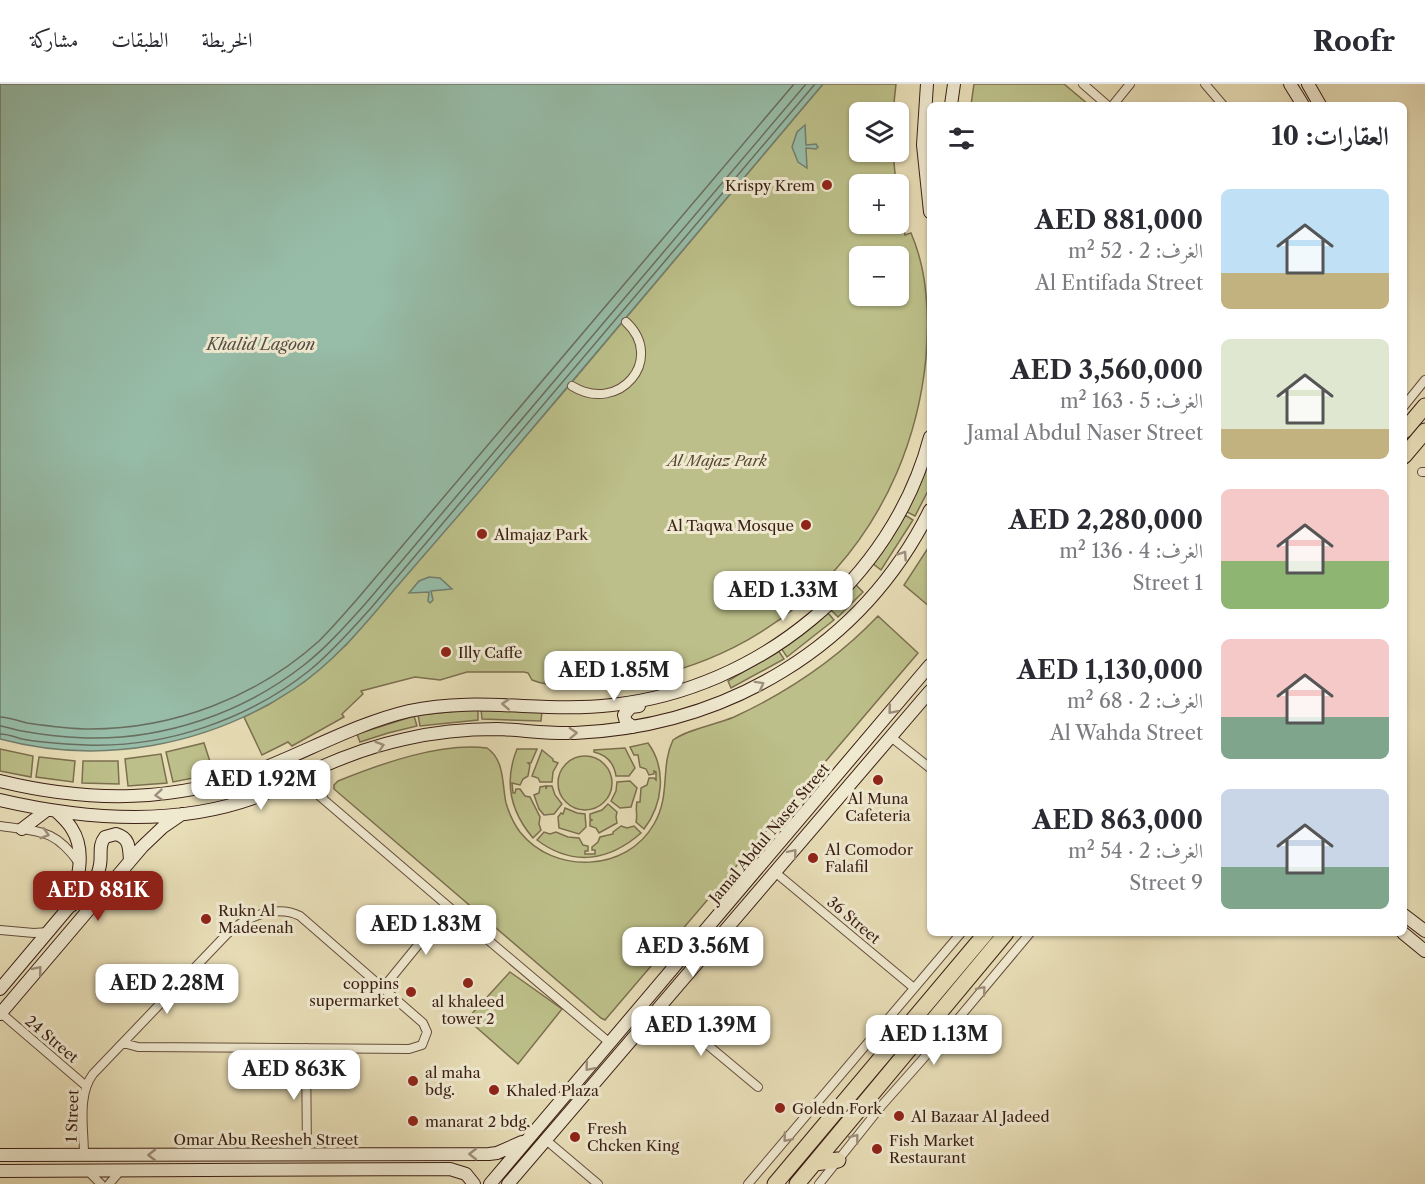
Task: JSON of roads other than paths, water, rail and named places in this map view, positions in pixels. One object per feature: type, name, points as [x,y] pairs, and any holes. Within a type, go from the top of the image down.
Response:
[{"type":"highway","points":[[1407,427],[1425,406]]},
{"type":"highway","points":[[1407,452],[1425,431]]},
{"type":"highway","points":[[775,1184],[983,936]]},
{"type":"highway","points":[[797,1184],[1004,936]]},
{"type":"highway","points":[[815,1163],[838,1160]]},
{"type":"main road","points":[[927,84],[923,145],[927,194]]},
{"type":"main road","points":[[951,102],[954,84]]},
{"type":"main road","points":[[1290,84],[1300,102]]},
{"type":"main road","points":[[1308,84],[1318,102]]},
{"type":"main road","points":[[0,781],[93,796],[180,793],[243,776],[354,728],[390,716],[426,708],[482,703],[578,708],[630,703],[702,684],[756,658],[789,637],[829,604],[869,561],[896,522],[916,480],[927,446]]},
{"type":"main road","points":[[0,800],[52,810],[130,816],[183,814],[234,804],[267,793],[325,765],[384,744],[440,732],[488,729],[564,733],[633,727],[673,719],[711,707],[750,690],[804,657],[846,622],[876,590],[901,559],[927,515]]},
{"type":"main road","name":"Jamal Abdul Naser Street","points":[[490,1184],[927,669]]},
{"type":"main road","points":[[633,727],[625,718],[628,710],[658,702],[666,695]]},
{"type":"main road","name":"Jamal Abdul Naser Street","points":[[508,1184],[927,695]]},
{"type":"main road","points":[[22,829],[52,810]]},
{"type":"main road","points":[[52,810],[69,824],[79,847],[76,885],[69,908]]},
{"type":"main road","points":[[1,1014],[130,861],[163,827],[183,814]]},
{"type":"main road","points":[[0,989],[69,908],[87,893],[100,866],[100,846],[105,837],[116,834],[125,839],[129,845],[130,861]]},
{"type":"main road","points":[[723,934],[720,926],[738,901],[738,893]]},
{"type":"main road","points":[[1407,917],[1425,931]]},
{"type":"main road","points":[[1407,928],[1425,943]]},
{"type":"main road","points":[[1407,936],[1425,951]]},
{"type":"main road","points":[[661,1006],[660,998],[678,974],[673,968]]},
{"type":"main road","name":"Omar Abu Reesheh Street","points":[[0,1155],[497,1153],[528,1138]]},
{"type":"main road","points":[[327,1170],[332,1165],[339,1164],[375,1164],[380,1154]]},
{"type":"main road","points":[[0,1165],[5,1162],[40,1161],[51,1155]]},
{"type":"main road","name":"Omar Abu Reesheh Street","points":[[0,1171],[450,1169],[466,1174],[474,1184]]},
{"type":"street","points":[[1083,84],[1104,102]]},
{"type":"street","points":[[1115,102],[1130,84]]},
{"type":"street","points":[[1204,84],[1220,102]]},
{"type":"street","points":[[572,386],[588,394],[602,395],[620,390],[630,381],[638,368],[640,348],[636,336],[626,322]]},
{"type":"street","points":[[1407,402],[1425,380]]},
{"type":"street","points":[[891,737],[927,766]]},
{"type":"street","points":[[325,765],[320,788],[325,801]]},
{"type":"street","points":[[291,782],[311,789],[448,908],[610,1043]]},
{"type":"street","points":[[0,826],[44,832],[55,837],[65,844],[79,862]]},
{"type":"street","name":"36 Street","points":[[776,873],[914,988]]},
{"type":"street","points":[[123,1043],[138,1047],[409,1050],[418,1048],[425,1041],[426,1028],[383,988],[448,908]]},
{"type":"street","name":"1 Street","points":[[84,1155],[84,1101],[86,1086],[93,1074],[238,925],[278,911],[294,913],[383,988]]},
{"type":"street","points":[[0,930],[48,932]]},
{"type":"street","points":[[747,1184],[958,936]]},
{"type":"street","points":[[819,1184],[883,1104],[1027,936]]},
{"type":"street","points":[[661,1006],[758,1087]]},
{"type":"street","name":"24 Street","points":[[1,1014],[86,1086]]},
{"type":"street","points":[[306,1048],[307,1155]]},
{"type":"street","points":[[546,1140],[598,1184]]},
{"type":"street","points":[[109,1184],[121,1170]]},
{"type":"street","points":[[88,1171],[101,1184]]},
{"type":"water","name":"Khalid Lagoon","points":[[0,84],[823,84],[477,494],[359,631],[322,668],[294,689],[261,709],[226,725],[189,737],[152,745],[114,750],[76,751],[38,747],[0,739]]},
{"type":"water","points":[[805,125],[806,145],[816,144],[818,147],[816,149],[806,148],[807,168],[798,162],[792,147],[797,132]]},
{"type":"water","points":[[429,577],[440,578],[452,589],[431,591],[433,600],[430,603],[428,601],[429,592],[409,593],[419,581]]},
{"type":"place","name":"Krispy Krem","points":[[827,185]]},
{"type":"place","name":"Al Taqwa Mosque","points":[[806,525]]},
{"type":"place","name":"Almajaz Park","points":[[482,534]]},
{"type":"place","name":"Illy Caffe","points":[[446,652]]},
{"type":"place","name":"Al Muna Cafeteria","points":[[878,780]]},
{"type":"place","name":"Al Comodor Falafil","points":[[813,858]]},
{"type":"place","name":"Rukn Al Madeenah","points":[[206,919]]},
{"type":"place","name":"al khaleed tower 2","points":[[468,983]]},
{"type":"place","name":"coppins supermarket","points":[[411,992]]},
{"type":"place","name":"al maha bdg.","points":[[413,1081]]},
{"type":"place","name":"Khaled Plaza","points":[[494,1090]]},
{"type":"place","name":"Goledn Fork","points":[[780,1108]]},
{"type":"place","name":"Al Bazaar Al Jadeed","points":[[899,1116]]},
{"type":"place","name":"manarat 2 bdg.","points":[[413,1121]]},
{"type":"place","name":"Fresh Chcken King","points":[[575,1137]]},
{"type":"place","name":"Fish Market Restaurant","points":[[877,1149]]},
{"type":"park label","name":"Al Majaz Park","points":[[717,460]]}]
